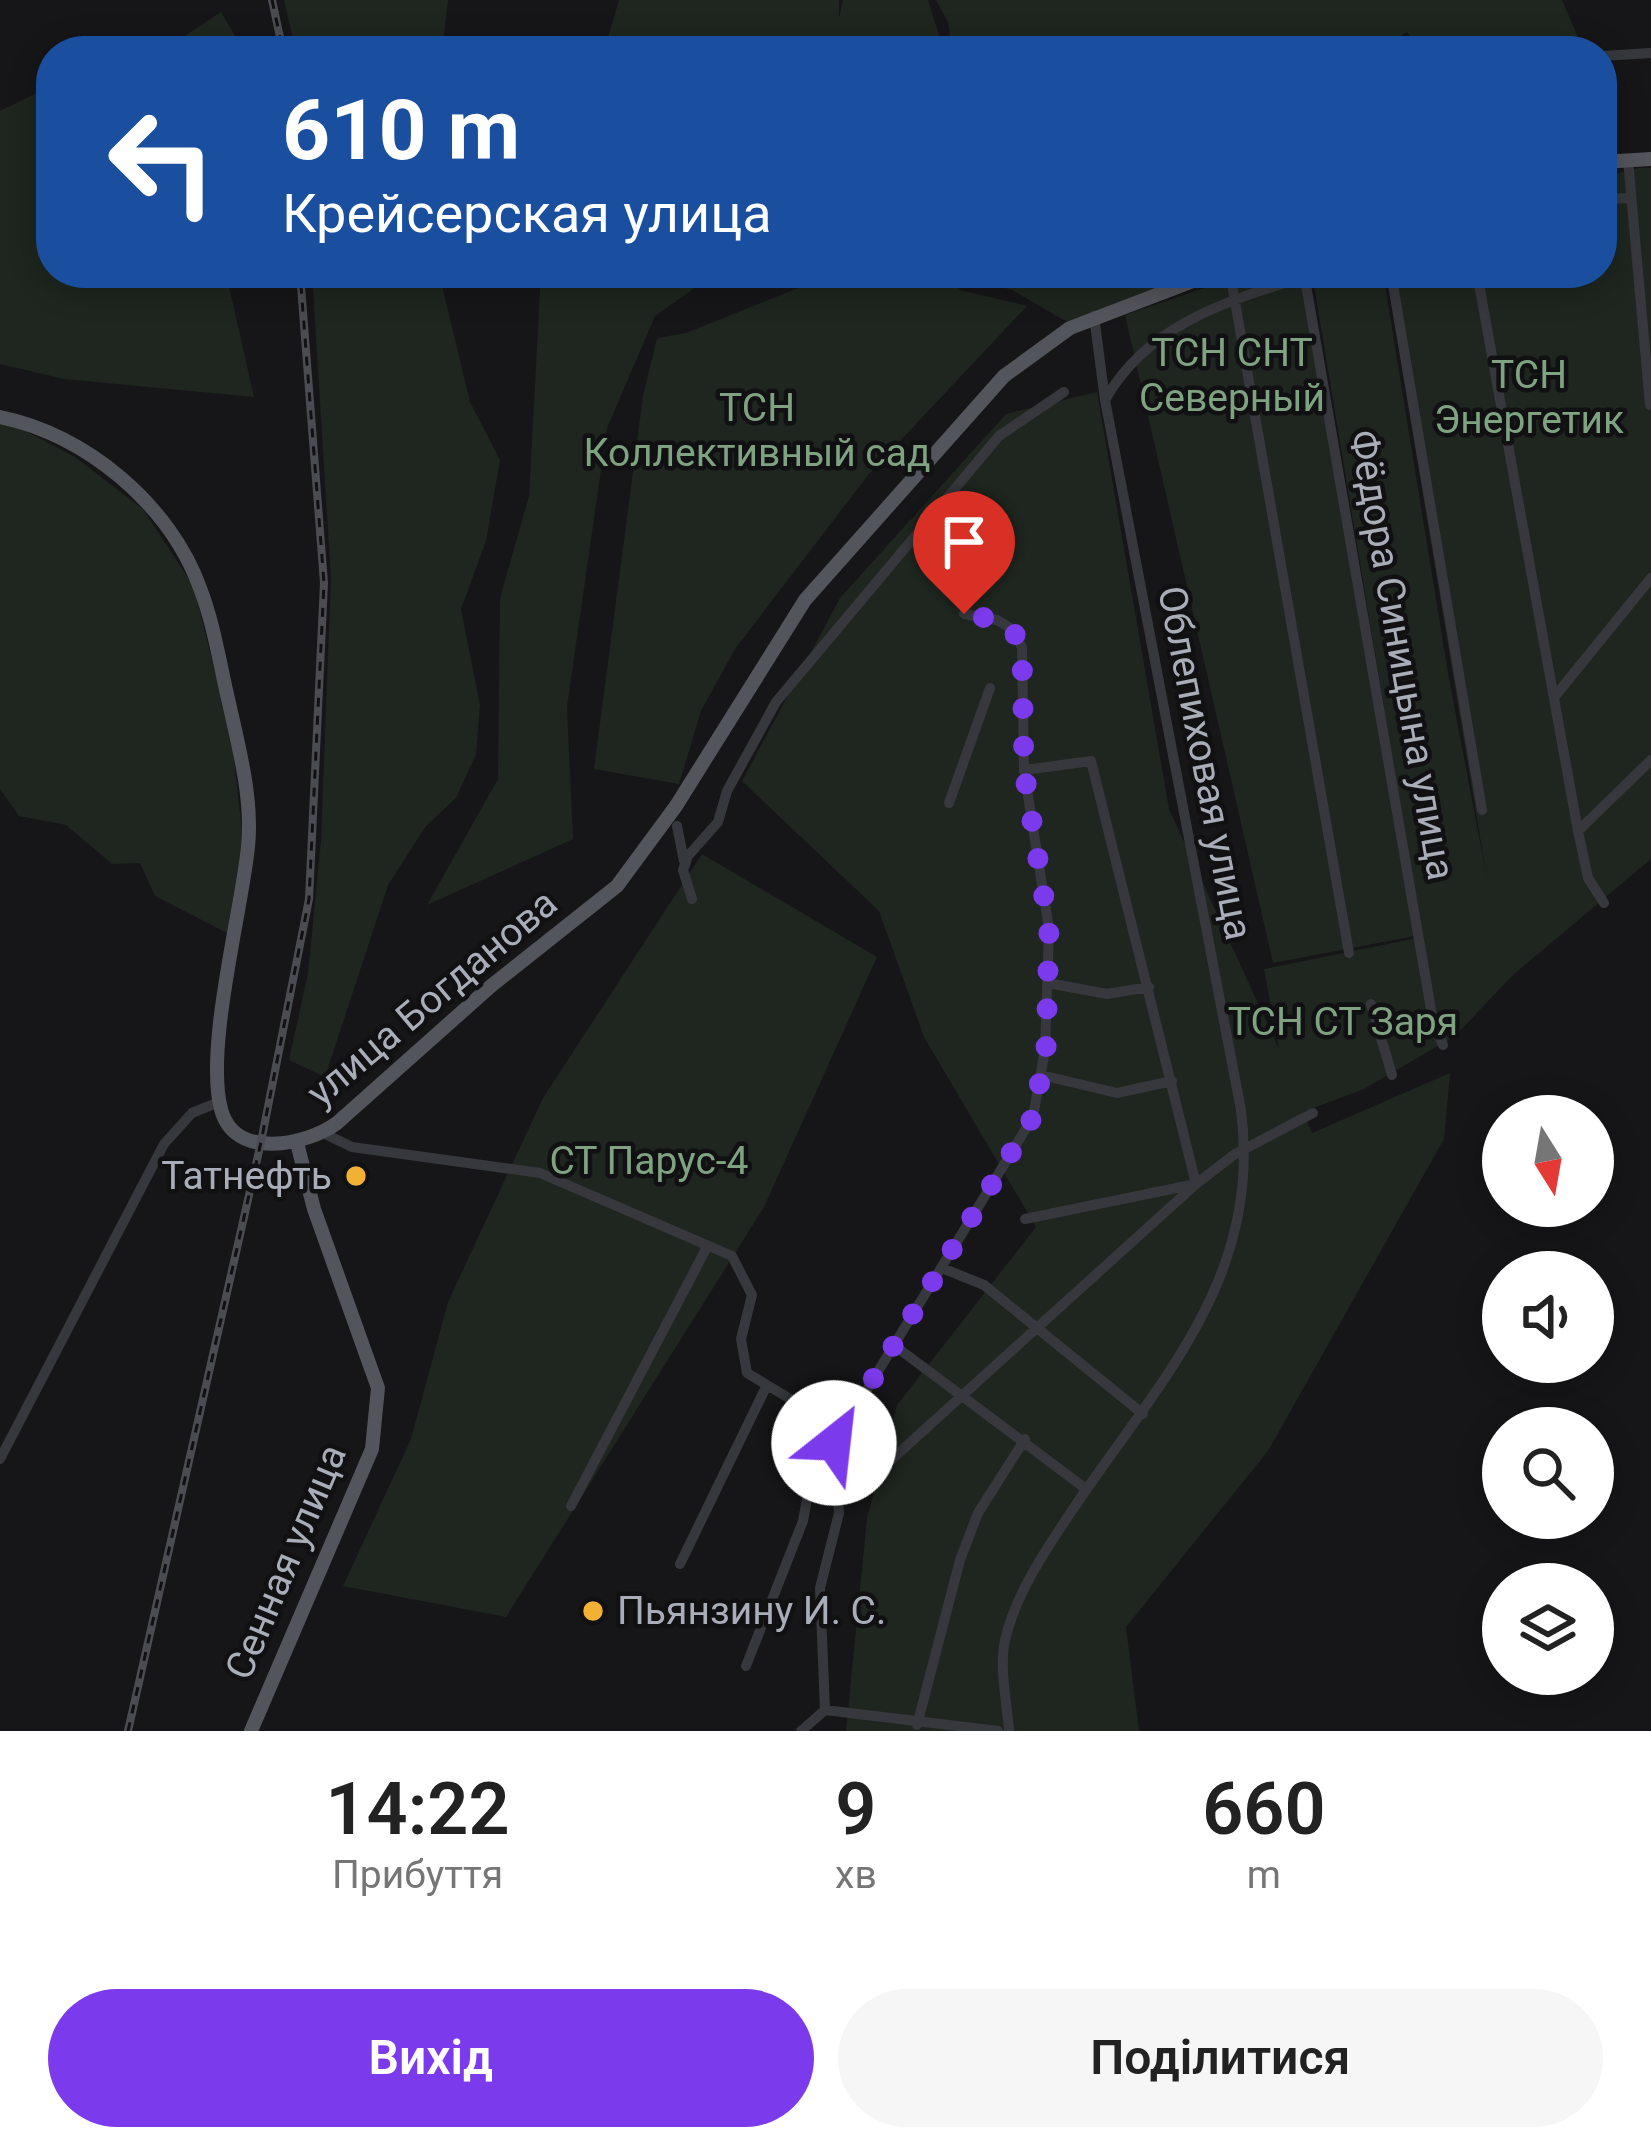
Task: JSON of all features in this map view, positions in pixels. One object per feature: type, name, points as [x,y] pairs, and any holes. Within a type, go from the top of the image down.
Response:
[{"type":"main road","points":[[1617,161],[1651,159]]},
{"type":"main road","name":"улица Богданова","points":[[219,1102],[226,1122],[237,1133],[274,1144],[297,1143],[323,1133],[491,986],[617,886],[676,806],[788,624],[822,578],[1004,376],[1032,351],[1094,316],[1172,288]]},
{"type":"main road","points":[[0,417],[59,438],[140,495],[161,518],[200,586],[237,738],[248,812],[221,1034],[219,1102]]},
{"type":"main road","name":"Сенная улица","points":[[251,1731],[371,1449],[377,1418],[378,1388],[314,1209],[297,1143]]},
{"type":"street","points":[[1617,55],[1651,53]]},
{"type":"street","points":[[1628,160],[1650,405]]},
{"type":"street","points":[[1617,198],[1631,198]]},
{"type":"street","points":[[1233,288],[1349,952]]},
{"type":"street","points":[[1105,400],[1117,378],[1165,332],[1268,288]]},
{"type":"street","name":"Фёдора Синицына улица","points":[[1310,288],[1433,1021],[1443,1046]]},
{"type":"street","points":[[1394,288],[1482,810]]},
{"type":"street","points":[[1480,288],[1578,831],[1588,878],[1604,903]]},
{"type":"street","name":"Облепиховая улица","points":[[1010,1731],[1004,1642],[1027,1578],[1143,1414],[1213,1299],[1245,1199],[1246,1148],[1105,400],[1094,316]]},
{"type":"street","points":[[683,870],[718,822],[727,791],[776,702],[842,617],[1000,436],[1064,392]]},
{"type":"street","points":[[1556,695],[1651,578]]},
{"type":"street","points":[[746,1666],[802,1521],[810,1483],[1033,1117],[1041,1075],[1049,929],[1024,770],[1022,647],[1012,629],[998,620],[964,614]]},
{"type":"street","points":[[950,803],[990,688]]},
{"type":"street","points":[[1578,831],[1651,760]]},
{"type":"street","points":[[1024,770],[1091,761],[1196,1184]]},
{"type":"street","points":[[677,826],[692,899]]},
{"type":"street","points":[[1048,983],[1107,994],[1149,988]]},
{"type":"street","points":[[1371,1004],[1392,1075]]},
{"type":"street","points":[[1041,1075],[1117,1093],[1172,1081]]},
{"type":"street","points":[[0,1459],[164,1144],[192,1113],[219,1102]]},
{"type":"street","points":[[837,1487],[860,1488],[1042,1329],[1196,1184],[1246,1148],[1313,1112]]},
{"type":"street","points":[[323,1133],[352,1147],[540,1174],[732,1256],[747,1280],[751,1315],[741,1358],[748,1373],[817,1415],[834,1443],[838,1513],[820,1588],[821,1715]]},
{"type":"street","points":[[1024,1219],[1196,1184]]},
{"type":"street","points":[[571,1506],[707,1247]]},
{"type":"street","points":[[942,1268],[984,1285],[1143,1414]]},
{"type":"street","points":[[895,1346],[1086,1489]]},
{"type":"street","points":[[680,1564],[766,1387]]},
{"type":"street","points":[[917,1725],[959,1560],[978,1513],[1025,1439]]},
{"type":"street","points":[[801,1731],[821,1715],[998,1731]]},
{"type":"green space","points":[[284,0],[448,0],[444,36],[292,36]]},
{"type":"green space","points":[[619,0],[839,0],[839,18],[843,0],[928,0],[939,36],[608,36]]},
{"type":"green space","points":[[936,0],[1562,0],[1578,36],[1410,36],[1407,32],[1400,36],[950,36]]},
{"type":"green space","points":[[221,12],[235,36],[185,36]]},
{"type":"green space","points":[[36,93],[36,288],[229,288],[254,397],[64,379],[0,364],[0,111]]},
{"type":"green space","points":[[1651,168],[1651,859],[1513,975],[1455,1036],[1364,1089],[1303,1112],[1312,1133],[1450,1073],[1444,1139],[1268,1451],[1126,1627],[1139,1731],[846,1731],[867,1518],[897,1405],[1036,1227],[924,1037],[879,911],[742,781],[840,598],[1006,414],[1097,392],[1169,809],[1279,1049],[1264,969],[1422,937],[1314,288],[1385,288],[1487,879],[1388,288],[1617,288],[1617,173]]},
{"type":"green space","points":[[313,288],[443,288],[470,402],[500,460],[486,541],[461,609],[480,705],[476,754],[456,798],[426,826],[388,885],[325,1077],[289,1060],[308,973],[321,841],[331,578]]},
{"type":"green space","points":[[540,288],[695,288],[655,316],[607,428],[567,707],[573,839],[427,905],[498,779],[500,598],[529,496]]},
{"type":"green space","name":"ТСН Коллективный сад","points":[[798,288],[959,288],[1027,306],[868,475],[735,649],[701,711],[679,784],[594,769],[643,396],[657,338],[686,333]]},
{"type":"green space","points":[[1005,288],[1163,288],[1069,323]]},
{"type":"green space","name":"ТСН СНТ Северный","points":[[1205,288],[1310,288],[1415,936],[1273,963],[1125,315]]},
{"type":"green space","points":[[0,423],[18,427],[75,457],[143,509],[194,587],[232,741],[243,840],[227,933],[155,896],[140,863],[112,864],[66,825],[19,816],[0,789]]},
{"type":"green space","name":"СТ Парус-4","points":[[702,854],[877,957],[764,1207],[506,1617],[343,1586],[411,1439],[448,1302],[543,1098]]},
{"type":"railway","points":[[272,0],[280,36]]},
{"type":"railway","points":[[128,1731],[261,1142],[309,899],[324,583],[301,288]]},
{"type":"place","name":"Татнефть","points":[[356,1176]]},
{"type":"place","name":"Пьянзину И. С.","points":[[593,1611]]},
{"type":"route","points":[[834,1443],[1033,1117],[1046,1050],[1049,929],[1024,770],[1022,647],[1012,629],[998,620],[964,614]]},
{"type":"park label","name":"ТСН Энергетик","points":[[1529,398]]},
{"type":"park label","name":"ТСН СТ Заря","points":[[1343,1022]]}]
